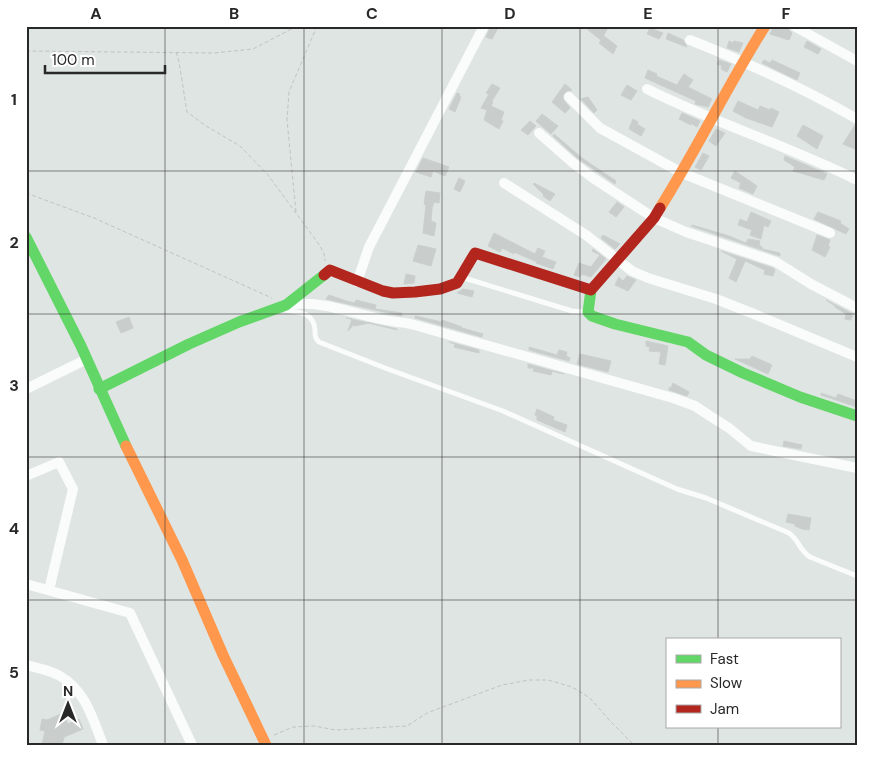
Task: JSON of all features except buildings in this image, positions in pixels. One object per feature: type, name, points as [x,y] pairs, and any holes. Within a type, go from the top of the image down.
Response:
[{"type":"street","points":[[357,282],[369,248],[484,26]]},
{"type":"street","points":[[765,26],[743,61],[682,173],[654,218],[591,290],[588,312],[592,316],[615,324],[688,342],[706,354],[743,373],[800,397],[857,416]]},
{"type":"street","points":[[794,26],[857,60]]},
{"type":"street","points":[[690,40],[743,61],[808,92],[857,119]]},
{"type":"street","points":[[647,89],[857,180]]},
{"type":"street","points":[[569,97],[600,128],[682,173],[830,233]]},
{"type":"street","points":[[539,132],[586,172],[654,218],[686,232],[776,262],[811,284],[857,308]]},
{"type":"street","points":[[504,183],[586,235],[632,271],[732,305],[857,356]]},
{"type":"street","points":[[26,237],[87,359],[99,389],[157,512],[182,560],[223,655],[265,742]]},
{"type":"street","points":[[281,307],[330,270],[374,289],[393,293],[440,289],[451,286],[462,277],[475,253],[591,290]]},
{"type":"street","points":[[99,389],[188,344],[239,322],[281,307],[314,303],[379,319],[411,324],[664,395],[695,406],[729,428],[751,446],[857,468]]},
{"type":"street","points":[[26,389],[87,359]]},
{"type":"street","points":[[26,476],[59,462],[73,490],[49,590]]},
{"type":"street","points":[[26,584],[130,613],[192,745]]},
{"type":"street","points":[[26,665],[58,675],[71,683],[86,703],[103,745]]},
{"type":"lane","points":[[462,277],[572,311],[588,312]]},
{"type":"lane","points":[[281,307],[308,315],[313,319],[315,335],[319,342],[503,411],[677,489],[706,498],[772,525],[794,536],[804,554],[857,576]]},
{"type":"path","points":[[26,51],[214,54],[252,49],[297,26]]},
{"type":"path","points":[[296,212],[287,120],[289,92],[317,26]]},
{"type":"path","points":[[176,52],[187,112],[206,126],[240,146],[268,175],[318,242],[324,253],[326,266],[330,270]]},
{"type":"path","points":[[26,193],[94,218],[281,307]]},
{"type":"path","points":[[265,742],[293,727],[314,726],[336,730],[407,726],[427,712],[502,685],[528,680],[548,680],[572,687],[590,698],[634,745]]},
{"type":"traffic: fast","points":[[26,237],[81,346],[126,446]]},
{"type":"traffic: fast","points":[[99,389],[189,344],[239,322],[286,305],[324,275]]},
{"type":"traffic: fast","points":[[591,290],[588,312],[592,316],[615,324],[688,342],[706,355],[743,373],[800,397],[857,416]]},
{"type":"traffic: slow","points":[[660,208],[765,26]]},
{"type":"traffic: slow","points":[[126,446],[182,560],[223,655],[266,745]]},
{"type":"traffic: jam","points":[[324,275],[330,270],[383,291],[393,293],[440,289],[457,283],[475,253],[591,290],[654,218],[660,208]]}]
